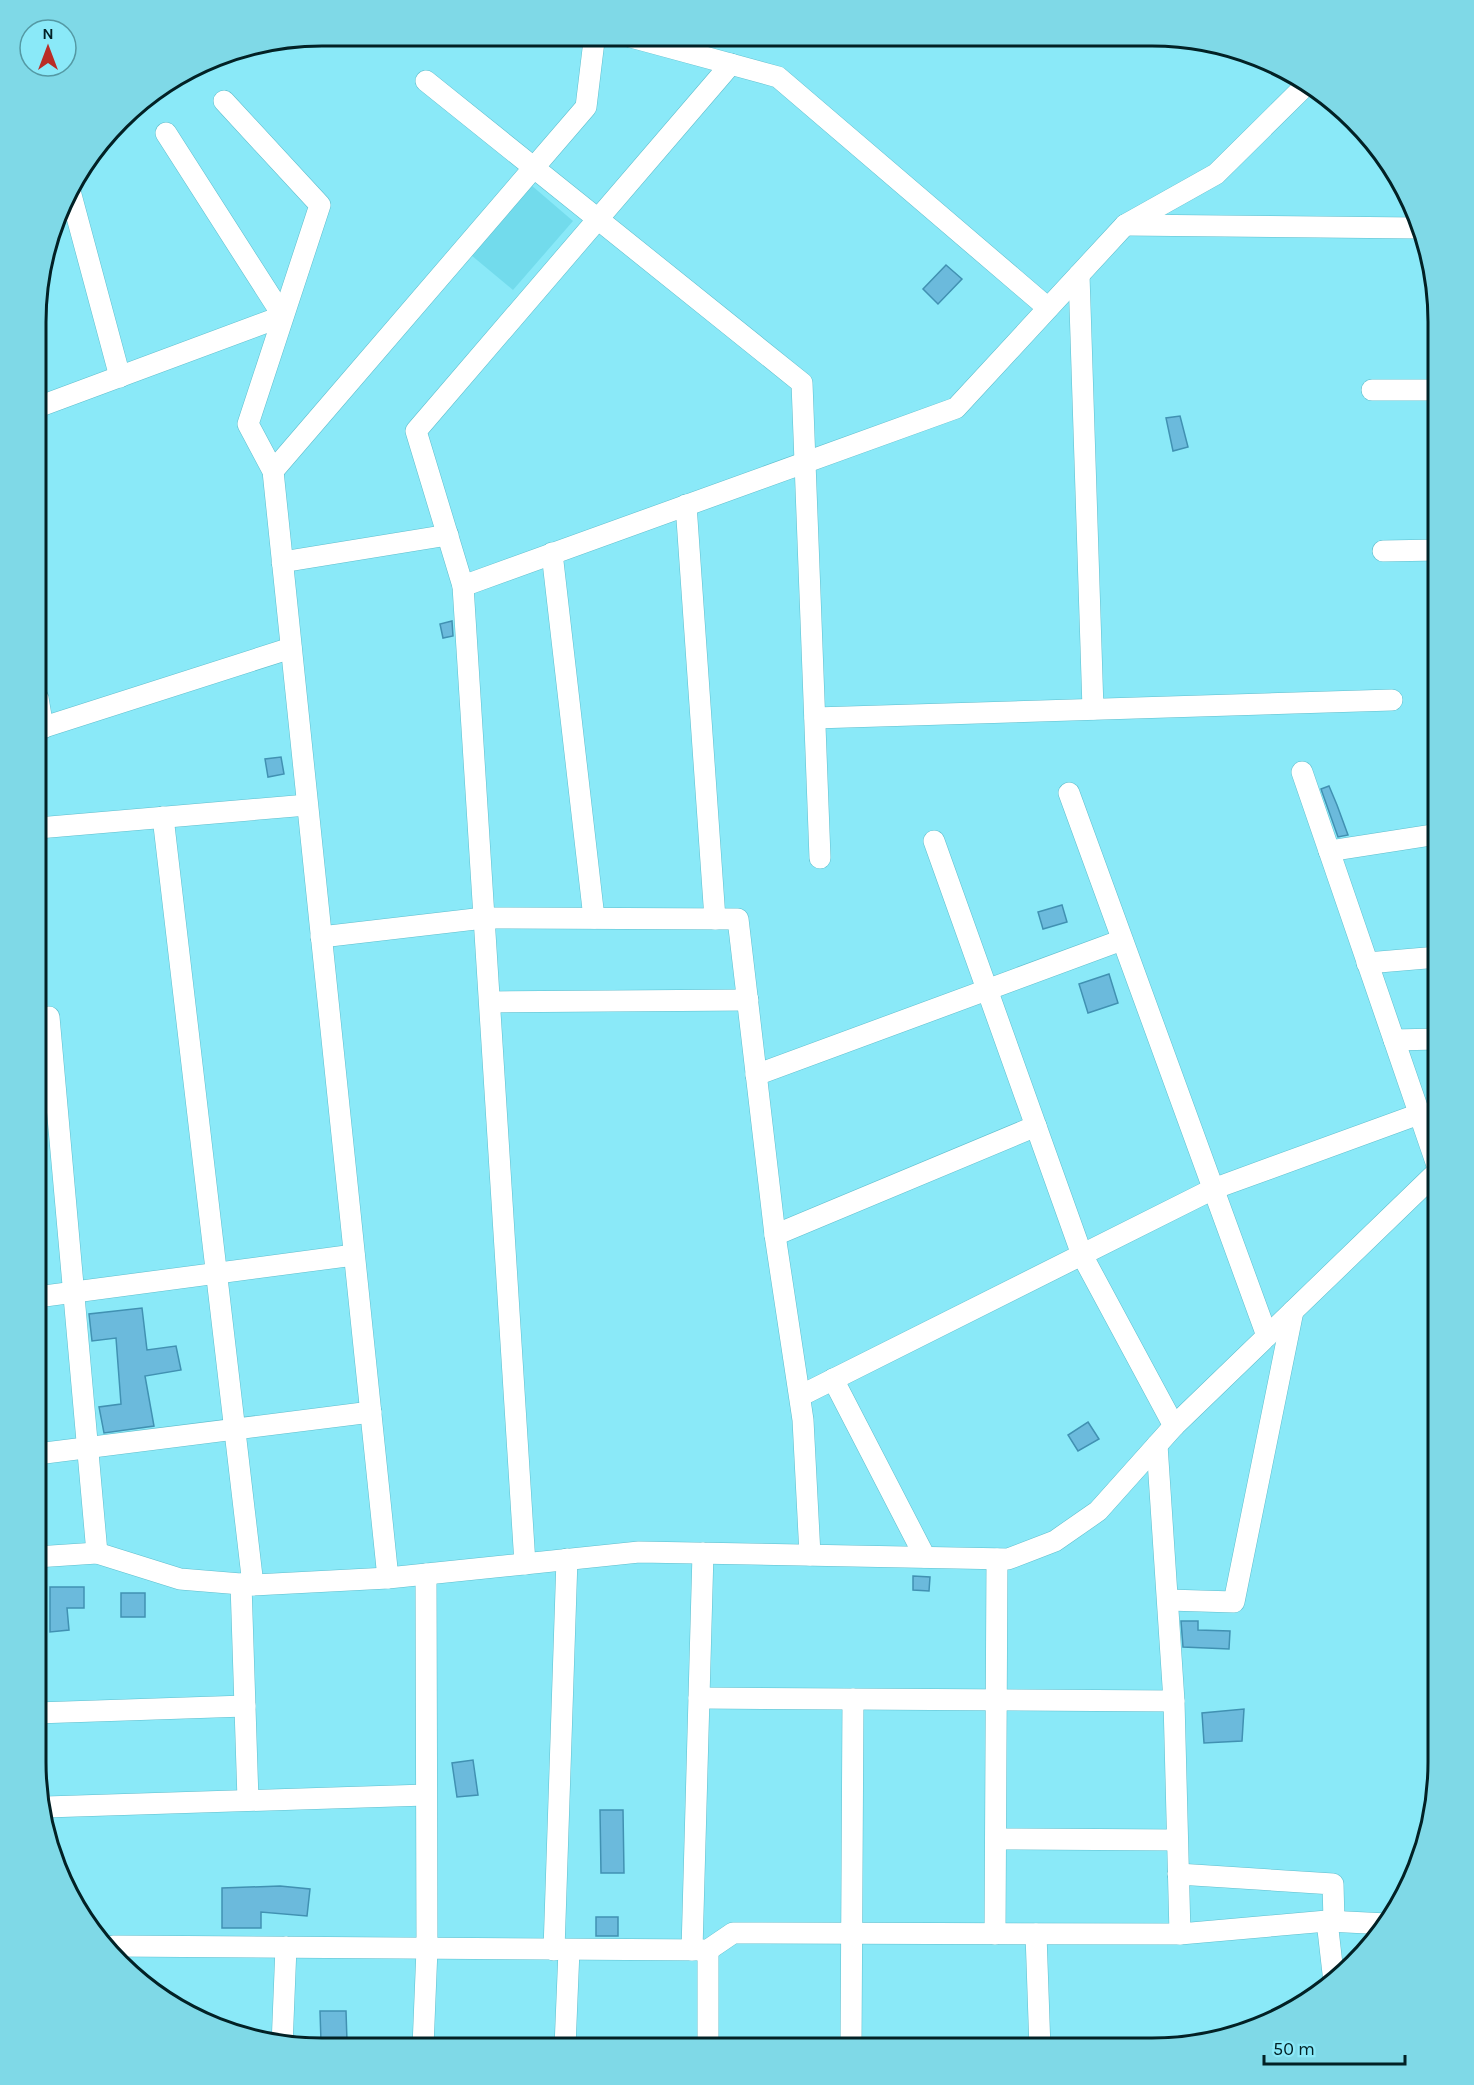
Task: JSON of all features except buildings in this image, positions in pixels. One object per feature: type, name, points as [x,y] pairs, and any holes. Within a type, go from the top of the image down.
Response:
[{"type":"street","points":[[273,471],[586,107],[593,46]]},
{"type":"street","points":[[664,46],[778,77],[1048,308]]},
{"type":"street","points":[[525,1564],[463,586],[416,431],[731,64]]},
{"type":"street","points":[[426,81],[802,383],[820,858]]},
{"type":"street","points":[[463,586],[956,408],[1125,225],[1216,174],[1300,90]]},
{"type":"street","points":[[224,101],[320,205],[248,424],[273,471],[388,1578]]},
{"type":"street","points":[[166,133],[283,316]]},
{"type":"street","points":[[74,204],[120,376]]},
{"type":"street","points":[[1125,225],[1411,228]]},
{"type":"street","points":[[1079,275],[1093,710]]},
{"type":"street","points":[[46,404],[283,316]]},
{"type":"street","points":[[1372,390],[1428,390]]},
{"type":"street","points":[[686,505],[715,919]]},
{"type":"street","points":[[282,562],[448,536]]},
{"type":"street","points":[[1383,551],[1428,550]]},
{"type":"street","points":[[552,553],[594,918]]},
{"type":"street","points":[[46,726],[291,648]]},
{"type":"street","points":[[814,718],[1392,700]]},
{"type":"street","points":[[1302,772],[1428,1141]]},
{"type":"street","points":[[1069,793],[1267,1336]]},
{"type":"street","points":[[46,827],[307,805]]},
{"type":"street","points":[[163,817],[234,1429],[247,1585],[245,1706],[248,1800]]},
{"type":"street","points":[[1329,850],[1428,835]]},
{"type":"street","points":[[934,841],[1082,1255],[1174,1425]]},
{"type":"street","points":[[321,937],[484,918],[738,919],[775,1235],[803,1420],[810,1555]]},
{"type":"street","points":[[756,1074],[1122,940]]},
{"type":"street","points":[[1367,963],[1428,958]]},
{"type":"street","points":[[489,1002],[748,1000]]},
{"type":"street","points":[[49,1017],[97,1552]]},
{"type":"street","points":[[1394,1040],[1428,1039]]},
{"type":"street","points":[[800,1396],[1213,1189],[1419,1114]]},
{"type":"street","points":[[775,1235],[1036,1126]]},
{"type":"street","points":[[46,1556],[97,1552],[180,1580],[247,1585],[388,1578],[639,1552],[1008,1559],[1055,1541],[1098,1511],[1174,1425],[1428,1180]]},
{"type":"street","points":[[46,1296],[354,1255]]},
{"type":"street","points":[[1168,1600],[1234,1602],[1293,1311]]},
{"type":"street","points":[[833,1379],[925,1557]]},
{"type":"street","points":[[46,1453],[371,1412]]},
{"type":"street","points":[[1157,1445],[1174,1701],[1180,1934]]},
{"type":"street","points":[[703,1553],[699,1698],[700,1950],[707,2038]]},
{"type":"street","points":[[565,2038],[562,1950],[567,1559]]},
{"type":"street","points":[[995,1934],[997,1559]]},
{"type":"street","points":[[423,2038],[426,1949],[426,1574]]},
{"type":"street","points":[[699,1698],[1174,1701]]},
{"type":"street","points":[[851,2038],[853,1699]]},
{"type":"street","points":[[46,1713],[245,1706]]},
{"type":"street","points":[[50,1807],[426,1795]]},
{"type":"street","points":[[996,1839],[1177,1840]]},
{"type":"street","points":[[1178,1874],[1333,1884],[1330,1921],[1333,1970]]},
{"type":"street","points":[[117,1946],[700,1950],[733,1933],[1180,1934],[1330,1921],[1375,1923]]},
{"type":"street","points":[[1036,1934],[1040,2038]]},
{"type":"street","points":[[282,2035],[286,1947]]},
{"type":"shaded area","points":[[531,185],[573,221],[513,290],[471,255]]}]
